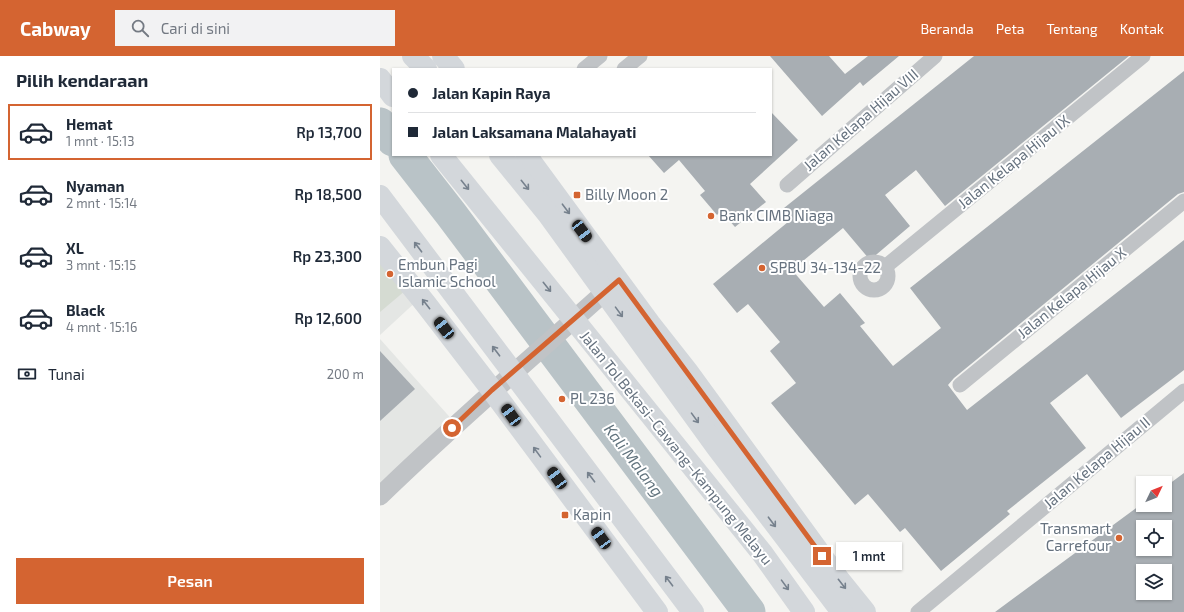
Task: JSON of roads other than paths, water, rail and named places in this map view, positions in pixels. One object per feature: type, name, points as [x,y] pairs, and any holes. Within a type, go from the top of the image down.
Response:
[{"type":"main road","points":[[413,56],[425,68]]},
{"type":"main road","points":[[443,56],[453,68]]},
{"type":"main road","points":[[380,78],[392,95]]},
{"type":"main road","name":"Jalan Tol Bekasi–Cawang–Kampung Melayu","points":[[442,156],[762,553],[804,612]]},
{"type":"main road","points":[[501,156],[548,214],[716,446],[842,612]]},
{"type":"main road","points":[[527,156],[840,581],[865,612]]},
{"type":"main road","points":[[380,196],[693,612]]},
{"type":"main road","points":[[380,247],[492,390],[657,612]]},
{"type":"street","points":[[585,68],[600,56]]},
{"type":"street","points":[[625,68],[639,56]]},
{"type":"street","name":"Jalan Kelapa Hijau VIII","points":[[787,185],[935,56]]},
{"type":"street","name":"Jalan Kelapa Hijau IX","points":[[885,267],[1143,56]]},
{"type":"street","name":"Jalan Kelapa Hijau X","points":[[960,385],[1184,201]]},
{"type":"street","points":[[380,496],[492,390],[524,364],[619,280]]},
{"type":"street","name":"Jalan Kelapa Hijau II","points":[[918,612],[1184,391]]},
{"type":"waterway","name":"Kali Malang","points":[[380,124],[392,139]]},
{"type":"waterway","name":"Kali Malang","points":[[406,156],[451,214],[749,612]]},
{"type":"place","name":"Billy Moon 2","points":[[577,195]]},
{"type":"place","name":"Bank CIMB Niaga","points":[[711,216]]},
{"type":"place","name":"SPBU 34-134-22","points":[[762,268]]},
{"type":"place","name":"Embun Pagi Islamic School","points":[[390,274]]},
{"type":"place","name":"PL 236","points":[[562,399]]},
{"type":"place","name":"Kapin","points":[[565,515]]},
{"type":"place","name":"Transmart Carrefour","points":[[1119,538]]}]
